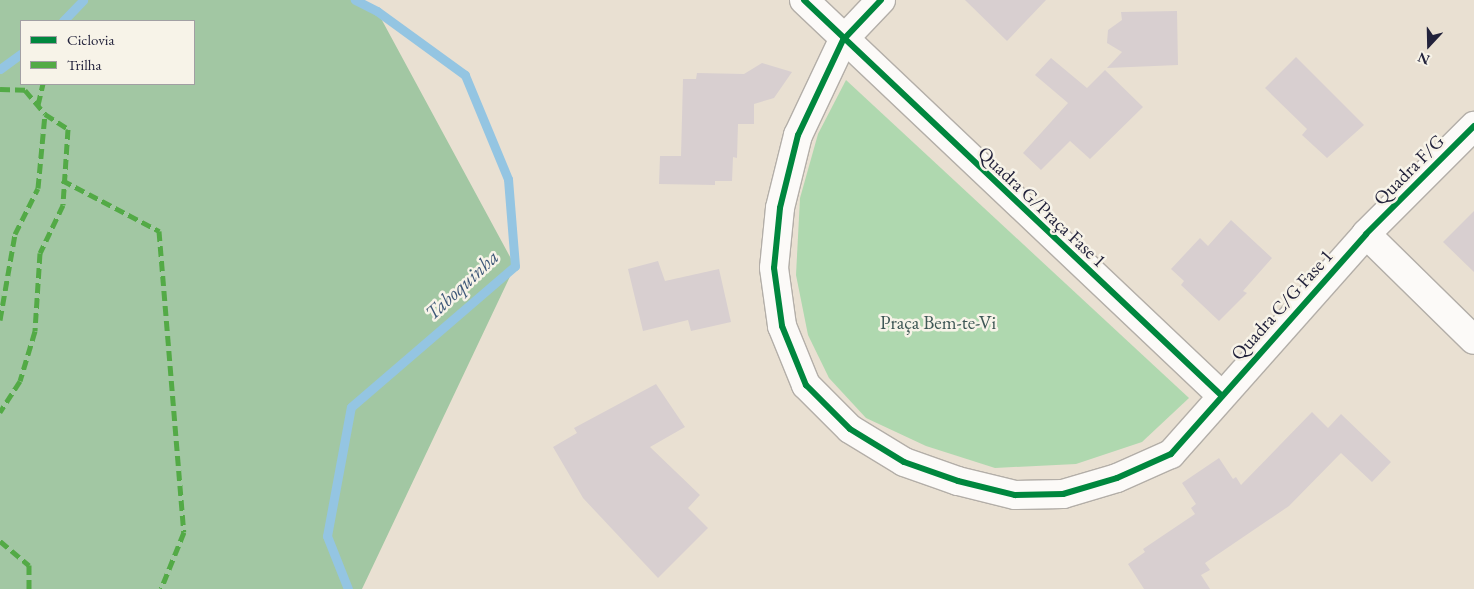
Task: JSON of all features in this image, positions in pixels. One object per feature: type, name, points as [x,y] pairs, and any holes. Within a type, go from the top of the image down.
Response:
[{"type":"street","name":"Quadra G/Praça Fase 1","points":[[804,0],[843,40],[1221,395]]},
{"type":"street","name":"Quadra C/G Fase 1","points":[[881,0],[843,40],[798,135],[780,208],[774,268],[782,326],[806,385],[850,429],[904,462],[958,481],[1014,495],[1063,494],[1117,478],[1171,454],[1221,395],[1366,234]]},
{"type":"street","name":"Quadra F/G","points":[[1366,234],[1474,126]]},
{"type":"street","points":[[1366,234],[1474,340]]},
{"type":"green space","points":[[0,0],[355,0],[377,11],[515,266],[362,589],[0,589]]},
{"type":"green space","name":"Praça Bem-te-Vi","points":[[846,80],[1189,398],[1142,442],[1076,464],[995,468],[926,446],[866,418],[829,378],[808,335],[796,275],[800,198],[818,134]]},
{"type":"building","points":[[965,0],[1046,0],[1007,41]]},
{"type":"building","points":[[1177,11],[1178,65],[1107,68],[1122,52],[1107,43],[1108,30],[1122,20],[1121,12]]},
{"type":"building","points":[[1296,57],[1364,125],[1327,158],[1302,135],[1307,129],[1265,88]]},
{"type":"building","points":[[1051,58],[1087,88],[1105,70],[1143,107],[1090,159],[1070,141],[1041,170],[1023,153],[1068,103],[1035,75]]},
{"type":"building","points":[[762,63],[792,72],[774,98],[754,104],[754,124],[738,124],[737,158],[733,157],[732,181],[715,181],[715,185],[659,184],[660,156],[681,156],[683,79],[696,79],[697,73],[744,74]]},
{"type":"building","points":[[1474,211],[1474,272],[1443,242]]},
{"type":"building","points":[[1231,220],[1272,258],[1243,291],[1247,293],[1219,321],[1181,285],[1184,281],[1171,269],[1200,238],[1208,246]]},
{"type":"building","points":[[658,261],[665,281],[719,269],[731,322],[691,331],[688,320],[643,331],[628,269]]},
{"type":"building","points":[[656,384],[685,427],[650,447],[700,495],[688,508],[708,528],[658,578],[583,498],[553,447],[577,433],[574,428]]},
{"type":"building","points":[[1312,412],[1328,428],[1341,414],[1391,462],[1372,482],[1341,453],[1289,506],[1205,563],[1210,570],[1201,575],[1210,589],[1144,589],[1128,564],[1145,552],[1143,549],[1195,514],[1191,508],[1196,504],[1182,483],[1219,458],[1233,479],[1236,477],[1241,485]]},
{"type":"waterway","points":[[64,20],[83,0]]},
{"type":"waterway","name":"Taboquinha","points":[[348,589],[327,536],[351,407],[515,266],[508,179],[465,75],[377,11],[355,0]]},
{"type":"waterway","points":[[0,69],[20,55]]},
{"type":"marked path","points":[[38,105],[43,85]]},
{"type":"marked path","points":[[0,89],[25,90],[45,114],[68,129],[63,205],[40,253],[35,331],[20,381],[0,412]]},
{"type":"marked path","points":[[0,320],[15,234],[38,188],[45,114]]},
{"type":"marked path","points":[[62,180],[159,231],[184,532],[161,589]]},
{"type":"marked path","points":[[0,541],[29,565],[29,589]]},
{"type":"cycle path","points":[[804,0],[1221,395]]},
{"type":"cycle path","points":[[881,0],[843,40],[798,135],[780,208],[774,268],[782,326],[806,385],[850,429],[904,462],[958,481],[1015,495],[1063,494],[1117,478],[1171,454],[1366,234],[1474,126]]}]
